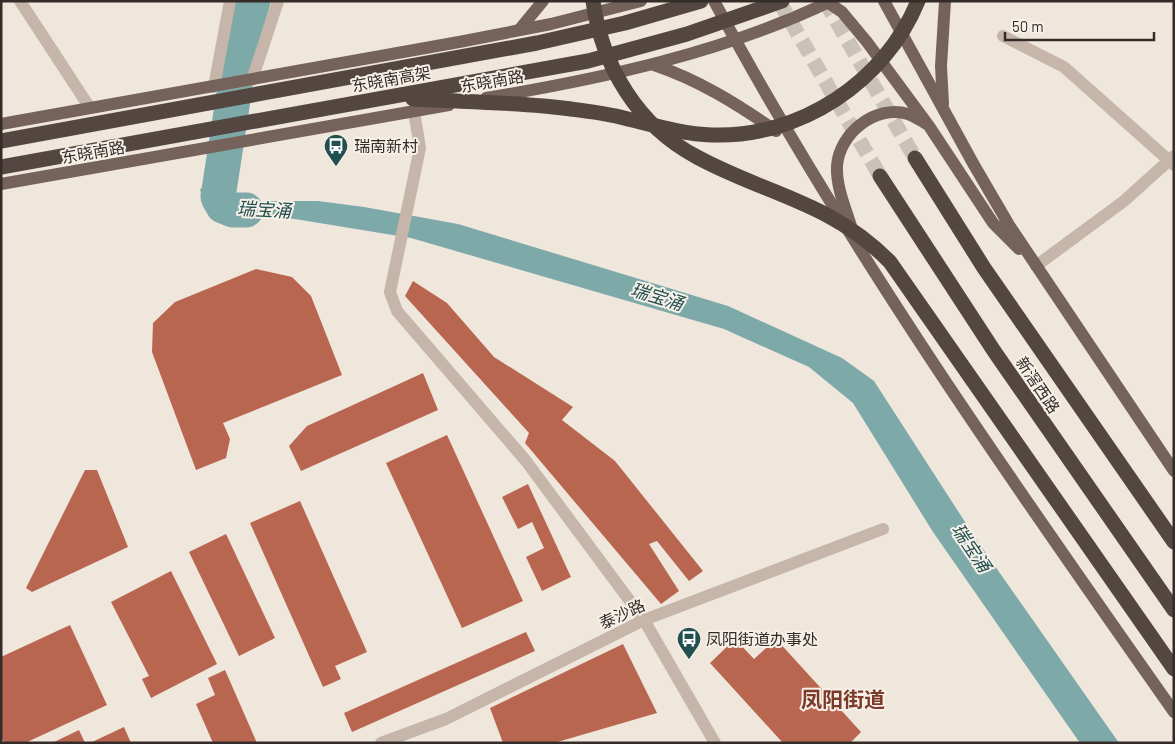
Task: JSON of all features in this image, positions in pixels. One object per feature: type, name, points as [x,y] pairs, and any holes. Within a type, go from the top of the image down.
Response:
[{"type":"highway","points":[[593,1],[596,21],[614,72],[641,112],[659,130],[696,157],[807,204],[852,228],[890,262],[1174,670]]},
{"type":"highway","name":"东晓南高架","points":[[1,141],[546,42],[625,23],[700,1]]},
{"type":"highway","name":"东晓南高架","points":[[1,167],[538,71],[620,53],[725,22],[782,1]]},
{"type":"highway","points":[[389,98],[562,108],[617,116],[682,131],[711,135],[736,135],[761,131],[813,114],[842,96],[860,81],[891,48],[902,34],[918,1]]},
{"type":"highway","name":"新滘西路","points":[[914,158],[989,276],[1174,542]]},
{"type":"highway","name":"新滘西路","points":[[880,176],[994,351],[1174,610]]},
{"type":"main road","points":[[520,30],[543,1]]},
{"type":"main road","points":[[1,124],[214,88],[520,30],[641,1]]},
{"type":"main road","points":[[714,1],[797,145],[856,242],[1010,475],[1174,712]]},
{"type":"main road","points":[[884,1],[979,174],[1036,266],[1174,470]]},
{"type":"main road","points":[[944,112],[941,66],[945,1]]},
{"type":"main road","points":[[828,2],[842,12],[868,42],[929,126],[994,224],[1036,266]]},
{"type":"main road","name":"东晓南路","points":[[1,184],[571,84],[653,65],[736,41],[828,2]]},
{"type":"main road","points":[[653,65],[676,72],[719,93],[797,145]]},
{"type":"main road","points":[[856,242],[840,192],[837,166],[846,139],[860,125],[876,116],[908,114],[929,126]]},
{"type":"street","points":[[20,1],[90,108]]},
{"type":"street","points":[[214,88],[230,1]]},
{"type":"street","points":[[252,80],[278,1]]},
{"type":"street","points":[[1003,36],[1064,67],[1172,160],[1124,201],[1036,266]]},
{"type":"street","points":[[414,111],[420,148],[410,206],[394,267],[390,292],[397,311],[526,461],[644,620],[715,743]]},
{"type":"street","name":"泰沙路","points":[[380,743],[446,719],[644,620],[883,529]]},
{"type":"water","points":[[237,1],[263,1],[251,46],[226,49]]},
{"type":"water","points":[[230,182],[234,201],[318,201],[364,207],[458,224],[728,306],[842,358],[874,381],[976,539],[1119,743],[1080,743],[933,532],[853,403],[809,367],[724,329],[411,238],[295,219],[220,216],[204,208],[200,189]]},
{"type":"building","points":[[256,269],[292,277],[311,296],[342,375],[223,423],[230,439],[226,458],[196,470],[152,352],[153,323],[175,302]]},
{"type":"building","points":[[413,281],[447,303],[494,357],[573,407],[562,420],[615,461],[703,571],[689,581],[657,541],[649,544],[679,591],[661,604],[525,443],[529,433],[405,296]]},
{"type":"building","points":[[423,373],[438,410],[301,471],[289,446],[307,426]]},
{"type":"building","points":[[447,435],[523,601],[462,628],[386,463]]},
{"type":"building","points":[[85,470],[97,470],[128,547],[32,592],[26,588]]},
{"type":"building","points":[[528,484],[571,577],[542,591],[526,557],[544,548],[532,522],[518,529],[502,497]]},
{"type":"building","points":[[300,501],[367,652],[335,666],[341,679],[323,687],[250,523]]},
{"type":"building","points":[[226,534],[275,638],[239,656],[189,552]]},
{"type":"building","points":[[171,571],[217,664],[151,698],[142,679],[149,676],[111,602]]},
{"type":"building","points":[[70,625],[107,705],[25,743],[4,743],[1,736],[1,657]]},
{"type":"building","points":[[526,632],[535,651],[352,732],[344,713]]},
{"type":"building","points":[[735,639],[754,659],[776,639],[861,732],[850,743],[783,743],[710,663]]},
{"type":"building","points":[[623,644],[657,713],[554,743],[503,743],[490,708]]},
{"type":"building","points":[[225,670],[257,743],[213,743],[196,704],[215,695],[208,678]]},
{"type":"building","points":[[124,727],[131,743],[90,743]]},
{"type":"building","points":[[79,730],[85,743],[52,743]]},
{"type":"waterway","name":"瑞宝涌","points":[[246,210],[233,210],[223,206],[218,197],[243,35],[253,1]]},
{"type":"tunnel","points":[[779,1],[880,176]]},
{"type":"tunnel","points":[[825,1],[915,158]]},
{"type":"place","name":"瑞南新村","points":[[336,167]]},
{"type":"place","name":"凤阳街道办事处","points":[[689,660]]},
{"type":"district","name":"凤阳街道","points":[[843,700]]}]
